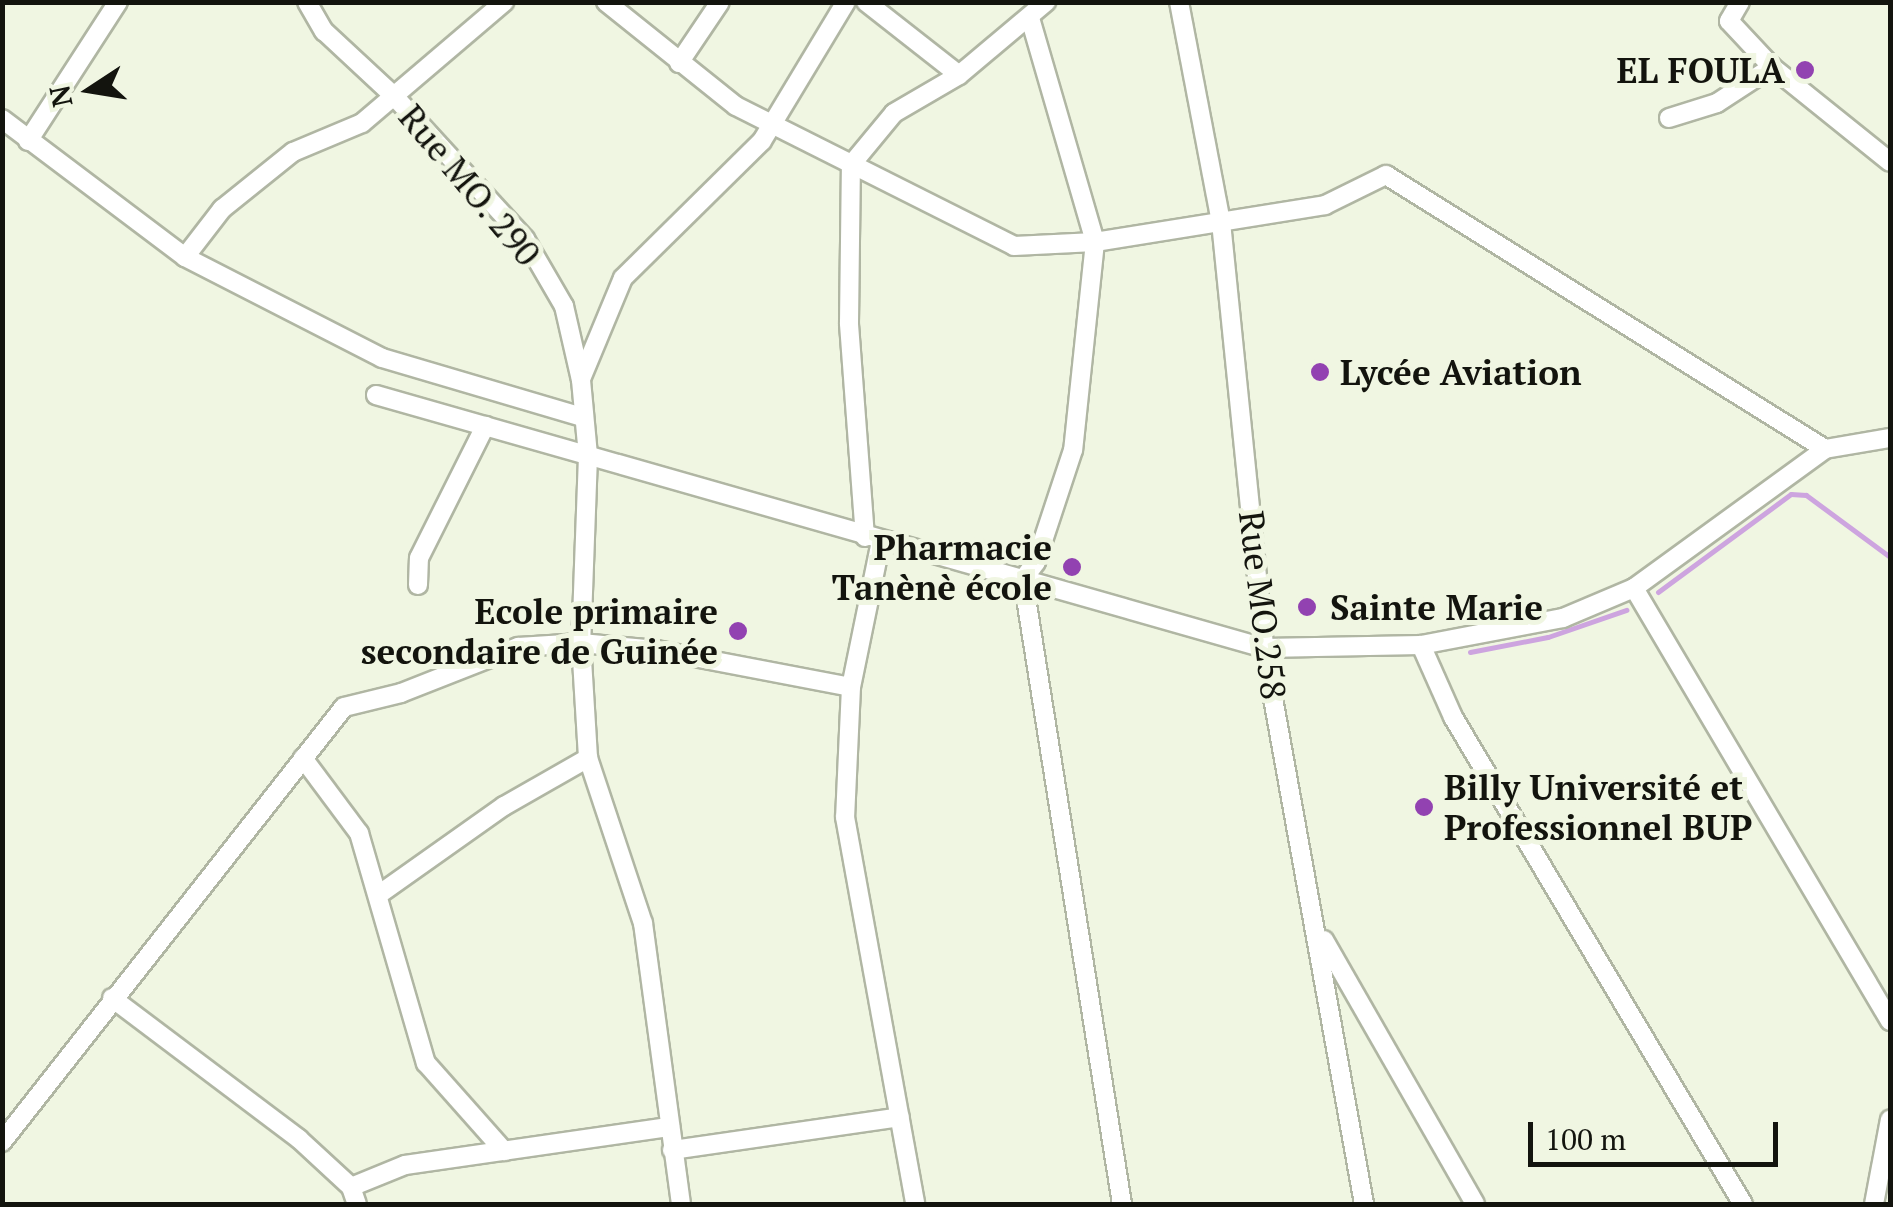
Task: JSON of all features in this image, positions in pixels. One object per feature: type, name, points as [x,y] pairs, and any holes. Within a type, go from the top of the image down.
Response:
[{"type":"street","points":[[28,141],[118,2]]},
{"type":"street","name":"Rue MO. 290","points":[[306,2],[324,31],[394,96],[525,239],[564,306],[581,380],[588,456],[581,643],[588,758],[642,923],[681,1204]]},
{"type":"street","points":[[185,257],[222,210],[293,152],[362,122],[504,2]]},
{"type":"street","points":[[606,2],[679,63],[772,126],[1014,246],[1094,242],[1325,204],[1386,175],[1825,449]]},
{"type":"street","points":[[679,63],[720,2]]},
{"type":"street","points":[[581,380],[623,278],[772,126],[846,2]]},
{"type":"street","points":[[866,2],[959,74]]},
{"type":"street","points":[[915,1204],[844,817],[851,687],[873,539],[848,323],[851,165],[894,112],[959,74],[1046,2]]},
{"type":"street","name":"Rue MO.258","points":[[1179,2],[1221,222],[1264,648],[1318,927],[1364,1204]]},
{"type":"street","points":[[1740,2],[1729,21],[1772,67],[1890,162]]},
{"type":"street","points":[[1030,18],[1094,242],[1073,450],[1036,562],[1023,579],[1122,1204]]},
{"type":"street","points":[[1669,118],[1717,103],[1772,67]]},
{"type":"street","points":[[2,120],[185,257],[382,358],[582,417]]},
{"type":"street","points":[[376,396],[1264,648],[1421,645],[1563,618],[1634,588],[1825,449],[1890,438]]},
{"type":"street","points":[[418,585],[419,558],[485,426]]},
{"type":"street","points":[[1634,588],[1890,1022]]},
{"type":"street","points":[[2,1142],[344,707],[401,693],[518,647],[581,643],[657,650],[851,687]]},
{"type":"street","points":[[1421,645],[1453,717],[1743,1204]]},
{"type":"street","points":[[303,758],[359,833],[381,893],[426,1063],[504,1151]]},
{"type":"street","points":[[381,893],[504,806],[588,758]]},
{"type":"street","points":[[1318,927],[1474,1204]]},
{"type":"street","points":[[112,998],[299,1139],[354,1196],[405,1165],[670,1126]]},
{"type":"street","points":[[672,1150],[900,1117]]},
{"type":"street","points":[[1874,1204],[1890,1119]]},
{"type":"waterway","points":[[1658,592],[1791,494],[1806,495],[1890,557]]},
{"type":"waterway","points":[[1470,652],[1548,637],[1626,610]]},
{"type":"place","name":"EL FOULA","points":[[1805,70]]},
{"type":"place","name":"Lycée Aviation","points":[[1320,372]]},
{"type":"place","name":"Pharmacie Tanènè école","points":[[1072,567]]},
{"type":"place","name":"Sainte Marie","points":[[1307,607]]},
{"type":"place","name":"Ecole primaire secondaire de Guinée","points":[[738,631]]},
{"type":"place","name":"Billy Université et Professionnel BUP","points":[[1424,807]]}]
